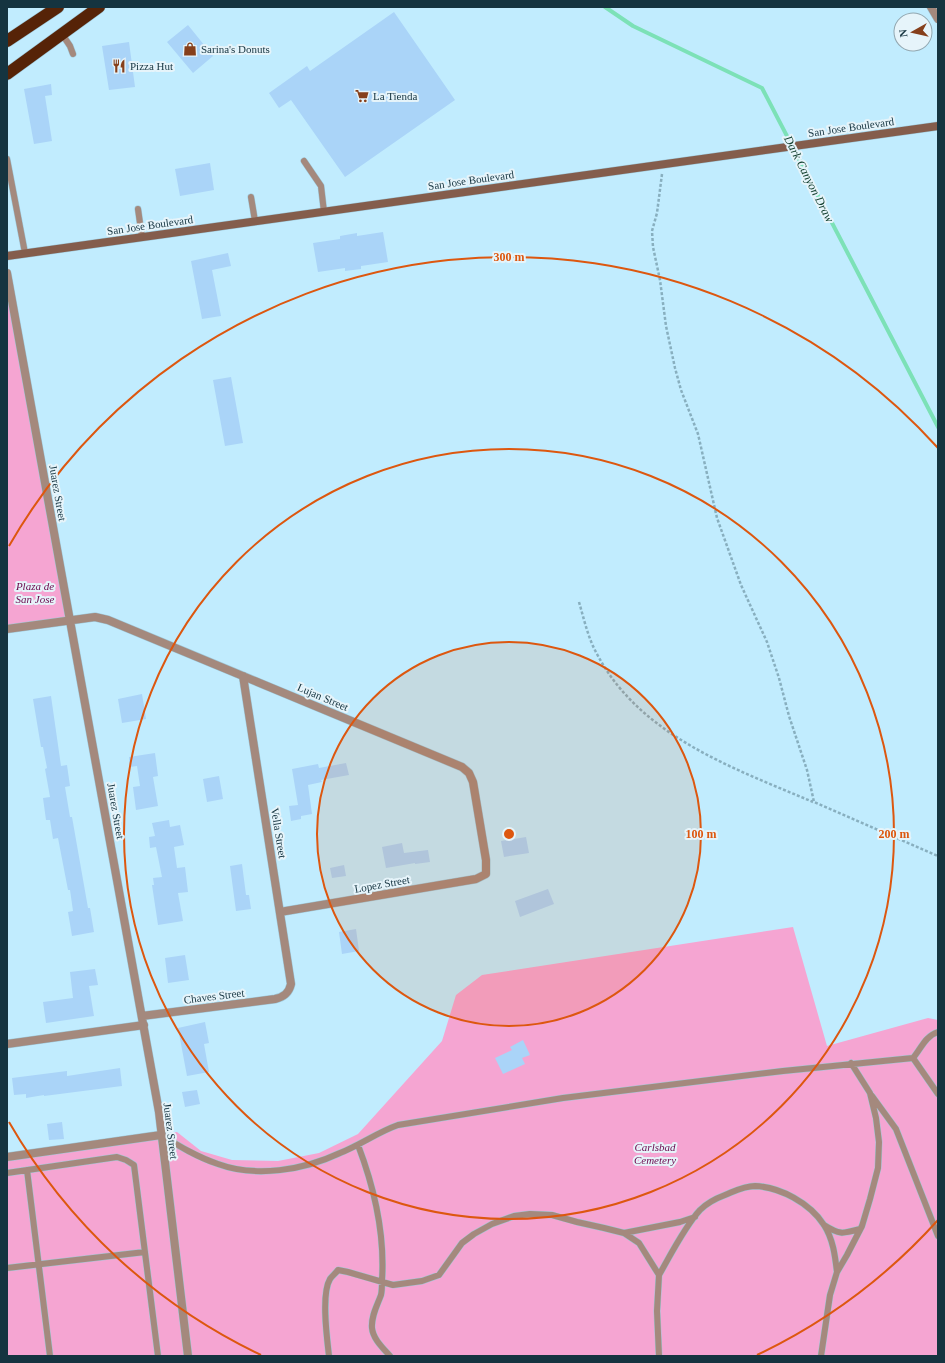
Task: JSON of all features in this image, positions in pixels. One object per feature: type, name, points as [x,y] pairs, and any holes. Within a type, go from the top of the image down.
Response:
[{"type":"highway","points":[[7,41],[58,7]]},
{"type":"highway","points":[[7,74],[99,7]]},
{"type":"street","points":[[931,7],[938,19]]},
{"type":"street","name":"San Jose Boulevard","points":[[7,256],[938,126]]},
{"type":"street","name":"Juarez Street","points":[[7,273],[143,1020],[161,1134],[188,1356]]},
{"type":"street","name":"Lujan Street","points":[[7,628],[94,617],[108,620],[462,767],[469,773],[473,782],[486,860],[486,874]]},
{"type":"street","name":"Vella Street","points":[[243,676],[291,984],[290,990],[287,994]]},
{"type":"street","name":"Lopez Street","points":[[280,912],[476,879],[486,874]]},
{"type":"street","name":"Chaves Street","points":[[7,1044],[281,998],[287,994]]},
{"type":"street","points":[[7,1157],[161,1134]]},
{"type":"lane","points":[[62,34],[70,46],[73,54]]},
{"type":"lane","points":[[7,159],[25,253]]},
{"type":"lane","points":[[304,161],[321,186],[324,212]]},
{"type":"lane","points":[[251,197],[255,221]]},
{"type":"lane","points":[[138,209],[142,237]]},
{"type":"lane","points":[[913,1058],[924,1041],[938,1032]]},
{"type":"lane","points":[[161,1134],[201,1158],[219,1165],[238,1170],[271,1170],[319,1162],[358,1145],[383,1130],[398,1125],[563,1098],[783,1070],[913,1058]]},
{"type":"lane","points":[[913,1058],[938,1094]]},
{"type":"lane","points":[[851,1063],[870,1093],[896,1129],[938,1236]]},
{"type":"lane","points":[[821,1356],[830,1296],[837,1272],[860,1229],[878,1168],[879,1142],[876,1118],[870,1093]]},
{"type":"lane","points":[[358,1145],[369,1175],[380,1232],[382,1283],[381,1294],[374,1310],[372,1328],[379,1344],[390,1356]]},
{"type":"lane","points":[[7,1173],[117,1157],[134,1165],[158,1356]]},
{"type":"lane","points":[[27,1170],[50,1356]]},
{"type":"lane","points":[[659,1356],[657,1311],[659,1275],[686,1229],[700,1210],[718,1198],[741,1188],[754,1186],[774,1189],[791,1196],[810,1210],[824,1225],[835,1232],[846,1233],[860,1229]]},
{"type":"lane","points":[[329,1356],[326,1304],[327,1287],[330,1278],[338,1270],[393,1285],[404,1285],[422,1281],[439,1275],[462,1243],[474,1234],[492,1224],[514,1216],[530,1214],[552,1215],[624,1233],[638,1243],[659,1275]]},
{"type":"lane","points":[[624,1233],[680,1222],[695,1217]]},
{"type":"lane","points":[[824,1225],[833,1246],[837,1272]]},
{"type":"lane","points":[[7,1268],[145,1252]]},
{"type":"path","points":[[663,165],[657,213],[652,231],[653,247],[660,280],[666,326],[675,368],[681,390],[698,434],[717,518],[741,585],[767,642],[807,770],[814,802]]},
{"type":"path","points":[[579,602],[591,639],[603,665],[619,688],[649,717],[704,753],[738,770],[938,856]]},
{"type":"green space","name":"Plaza de San Jose","points":[[7,273],[69,620],[7,629]]},
{"type":"green space","name":"Carlsbad Cemetery","points":[[793,927],[827,1046],[928,1018],[938,1020],[938,1356],[7,1356],[7,1157],[177,1132],[201,1151],[232,1160],[278,1161],[319,1153],[358,1134],[442,1041],[456,995],[482,975]]},
{"type":"building","name":"La Tienda","points":[[394,12],[455,100],[345,177],[291,100],[279,108],[269,93],[307,66],[310,71]]},
{"type":"building","name":"Sarina's Donuts","points":[[188,25],[213,56],[193,73],[167,42]]},
{"type":"building","name":"Pizza Hut","points":[[129,42],[135,87],[109,90],[102,46]]},
{"type":"building","points":[[51,84],[52,95],[45,96],[52,141],[34,144],[24,89]]},
{"type":"building","points":[[210,163],[214,190],[180,196],[175,169]]},
{"type":"building","points":[[383,232],[388,262],[361,266],[361,269],[345,271],[345,268],[318,272],[313,243],[340,239],[340,236],[357,233],[357,236]]},
{"type":"building","points":[[228,253],[231,266],[212,270],[221,316],[202,319],[191,261]]},
{"type":"building","points":[[231,377],[243,443],[225,446],[213,380]]},
{"type":"building","points":[[142,694],[146,719],[122,723],[118,699]]},
{"type":"building","points":[[51,696],[61,766],[67,765],[70,786],[65,787],[94,932],[72,936],[68,912],[73,911],[70,890],[68,890],[58,838],[53,839],[50,820],[46,820],[43,798],[50,797],[45,769],[47,768],[43,747],[41,747],[33,699]]},
{"type":"building","points":[[155,753],[158,776],[153,777],[158,806],[136,810],[133,787],[140,786],[137,766],[130,767],[129,757]]},
{"type":"building","points":[[346,763],[349,775],[321,780],[322,782],[308,785],[312,814],[301,816],[301,819],[291,821],[289,806],[298,805],[292,769],[318,764],[319,768]]},
{"type":"building","points":[[219,776],[223,799],[207,802],[203,779]]},
{"type":"building","points":[[169,820],[170,827],[180,825],[184,845],[174,847],[177,868],[185,867],[188,892],[178,893],[183,921],[158,925],[152,885],[154,885],[153,878],[162,877],[156,847],[150,848],[149,837],[155,836],[152,823]]},
{"type":"building","points":[[526,837],[529,853],[504,857],[501,841]]},
{"type":"building","points":[[402,843],[404,853],[428,850],[430,862],[386,868],[382,847]]},
{"type":"building","points":[[242,864],[246,895],[249,895],[251,909],[236,911],[230,866]]},
{"type":"building","points":[[344,865],[346,876],[332,878],[330,868]]},
{"type":"building","points":[[548,889],[554,904],[520,917],[515,901]]},
{"type":"building","points":[[356,929],[359,951],[342,954],[339,932]]},
{"type":"building","points":[[185,955],[189,980],[168,983],[165,958]]},
{"type":"building","points":[[95,969],[98,985],[89,986],[94,1016],[46,1023],[43,1002],[73,998],[70,972]]},
{"type":"building","points":[[205,1022],[209,1043],[204,1044],[209,1072],[187,1076],[178,1028]]},
{"type":"building","points":[[523,1040],[530,1055],[522,1058],[525,1064],[503,1074],[495,1058],[512,1050],[510,1047]]},
{"type":"building","points":[[120,1068],[122,1086],[26,1098],[26,1094],[14,1095],[12,1078],[67,1071],[67,1076]]},
{"type":"building","points":[[197,1090],[200,1104],[185,1107],[182,1092]]},
{"type":"building","points":[[62,1122],[64,1139],[49,1140],[47,1124]]},
{"type":"waterway","name":"Dark Canyon Draw","points":[[605,7],[633,26],[762,88],[938,427]]},
{"type":"place","name":"Sarina's Donuts","points":[[190,49]]},
{"type":"place","name":"Pizza Hut","points":[[119,66]]},
{"type":"place","name":"La Tienda","points":[[362,96]]}]
